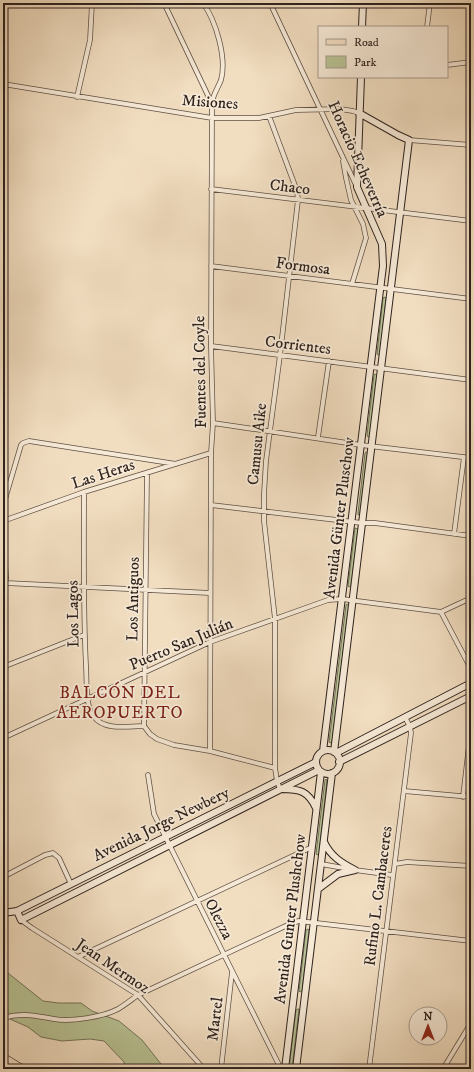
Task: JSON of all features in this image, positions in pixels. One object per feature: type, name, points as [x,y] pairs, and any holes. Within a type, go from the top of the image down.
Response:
[{"type":"main road","points":[[3,1057],[24,1069]]},
{"type":"main road","points":[[3,1067],[7,1069]]},
{"type":"street","points":[[77,97],[90,40],[92,3]]},
{"type":"street","name":"Fuentes del Coyle","points":[[164,3],[212,104],[211,346],[213,423],[211,453],[210,751]]},
{"type":"street","points":[[203,3],[214,23],[218,36],[222,61],[221,80],[212,104]]},
{"type":"street","name":"Horacio Echeverría","points":[[270,3],[322,110],[379,237],[383,252],[380,287]]},
{"type":"street","points":[[362,26],[363,3]]},
{"type":"street","points":[[427,26],[430,3]]},
{"type":"street","points":[[448,65],[471,62]]},
{"type":"street","points":[[357,187],[361,78]]},
{"type":"street","name":"Misiones","points":[[3,84],[212,118],[259,118],[291,111],[340,109],[359,113],[409,140]]},
{"type":"street","name":"Camusu Aike","points":[[269,116],[297,191],[298,200],[290,276],[266,461],[264,511],[275,618],[275,768],[280,789]]},
{"type":"street","points":[[409,140],[471,145]]},
{"type":"street","name":"Avenida Günter Pluschow","points":[[335,753],[409,140]]},
{"type":"street","points":[[342,155],[349,192],[363,224],[366,238],[352,284]]},
{"type":"street","name":"Chaco","points":[[211,188],[366,209],[471,221]]},
{"type":"street","name":"Formosa","points":[[211,266],[471,299]]},
{"type":"street","name":"Avenida Günter Pluschow","points":[[324,751],[380,287]]},
{"type":"street","name":"Corrientes","points":[[211,346],[471,380]]},
{"type":"street","points":[[318,437],[329,361]]},
{"type":"street","points":[[213,423],[318,437],[361,445],[471,458]]},
{"type":"street","points":[[3,506],[21,445],[29,441],[176,464]]},
{"type":"street","name":"Las Heras","points":[[3,522],[84,492],[211,453]]},
{"type":"street","points":[[454,534],[464,457]]},
{"type":"street","name":"Los Antiguos","points":[[144,726],[147,473]]},
{"type":"street","name":"Los Lagos","points":[[84,492],[84,635],[90,709],[94,717],[100,722],[109,726],[144,726]]},
{"type":"street","points":[[211,505],[352,522],[375,523],[471,536]]},
{"type":"street","points":[[3,534],[6,583],[3,593]]},
{"type":"street","points":[[6,583],[210,593]]},
{"type":"street","points":[[471,598],[441,612],[471,668]]},
{"type":"street","name":"Puerto San Julián","points":[[3,738],[210,642],[328,600],[342,599],[441,612]]},
{"type":"street","points":[[3,667],[84,635]]},
{"type":"street","points":[[335,753],[471,683]]},
{"type":"street","points":[[339,762],[471,697]]},
{"type":"street","points":[[405,717],[410,727]]},
{"type":"street","points":[[144,726],[150,734],[157,739],[174,745],[210,751],[275,768]]},
{"type":"street","name":"Rufino L. Cambaceres","points":[[369,1069],[392,875],[395,864],[411,733],[410,727]]},
{"type":"street","points":[[463,797],[471,728]]},
{"type":"street","points":[[328,750],[335,753],[339,762],[338,768],[332,773],[327,774],[320,771],[316,762],[318,755],[328,750]]},
{"type":"street","name":"Avenida Jorge Newbery","points":[[3,913],[17,911],[316,762]]},
{"type":"street","name":"Avenida Jorge Newbery","points":[[21,920],[280,789],[320,771]]},
{"type":"street","name":"Avenida Gunter Plushchow","points":[[285,1069],[317,808],[320,771]]},
{"type":"street","name":"Avenida Gunter Plushchow","points":[[296,1069],[332,773]]},
{"type":"street","name":"Olezza","points":[[148,775],[154,814],[281,1069]]},
{"type":"street","points":[[280,789],[298,790],[310,796],[317,808]]},
{"type":"street","points":[[404,791],[471,798]]},
{"type":"street","points":[[324,840],[330,852],[336,859],[355,870]]},
{"type":"street","points":[[78,957],[312,847]]},
{"type":"street","points":[[3,877],[45,855],[53,853],[59,858],[71,884]]},
{"type":"street","points":[[310,862],[312,860],[317,860],[321,864],[392,875]]},
{"type":"street","points":[[395,864],[407,862],[471,866]]},
{"type":"street","points":[[318,889],[338,874],[355,870]]},
{"type":"street","points":[[92,873],[97,882]]},
{"type":"street","points":[[307,880],[312,884],[316,884],[319,881]]},
{"type":"street","points":[[17,911],[21,920]]},
{"type":"street","name":"Jean Mermoz","points":[[21,920],[138,995],[204,1069]]},
{"type":"street","points":[[3,1018],[18,1014],[29,1014],[68,1020],[99,1015],[119,1009],[138,995],[292,923],[302,921],[471,941]]},
{"type":"street","name":"Martel","points":[[221,1069],[232,972]]},
{"type":"street","points":[[293,1001],[304,1002]]},
{"type":"street","points":[[443,1069],[471,1023]]},
{"type":"green space","points":[[385,297],[380,355],[378,355],[383,298]]},
{"type":"green space","points":[[375,374],[377,375],[370,436],[368,437],[367,435]]},
{"type":"green space","points":[[365,453],[368,453],[360,514],[358,515]]},
{"type":"green space","points":[[355,528],[358,529],[351,586],[349,587],[348,586]]},
{"type":"green space","points":[[347,604],[349,605],[332,742],[330,743],[329,742]]},
{"type":"green space","points":[[326,779],[319,854],[317,855],[316,854]]},
{"type":"green space","points":[[308,929],[302,991],[300,992],[306,930]]},
{"type":"green space","points":[[3,969],[43,1001],[58,1003],[81,1003],[92,1011],[119,1021],[142,1040],[165,1069],[125,1069],[124,1062],[104,1041],[90,1039],[62,1041],[41,1037],[28,1027],[3,1016]]},
{"type":"green space","points":[[298,1009],[292,1069],[289,1069],[296,1010]]},
{"type":"district","name":"BALCÓN DEL AEROPUERTO","points":[[120,703]]}]
